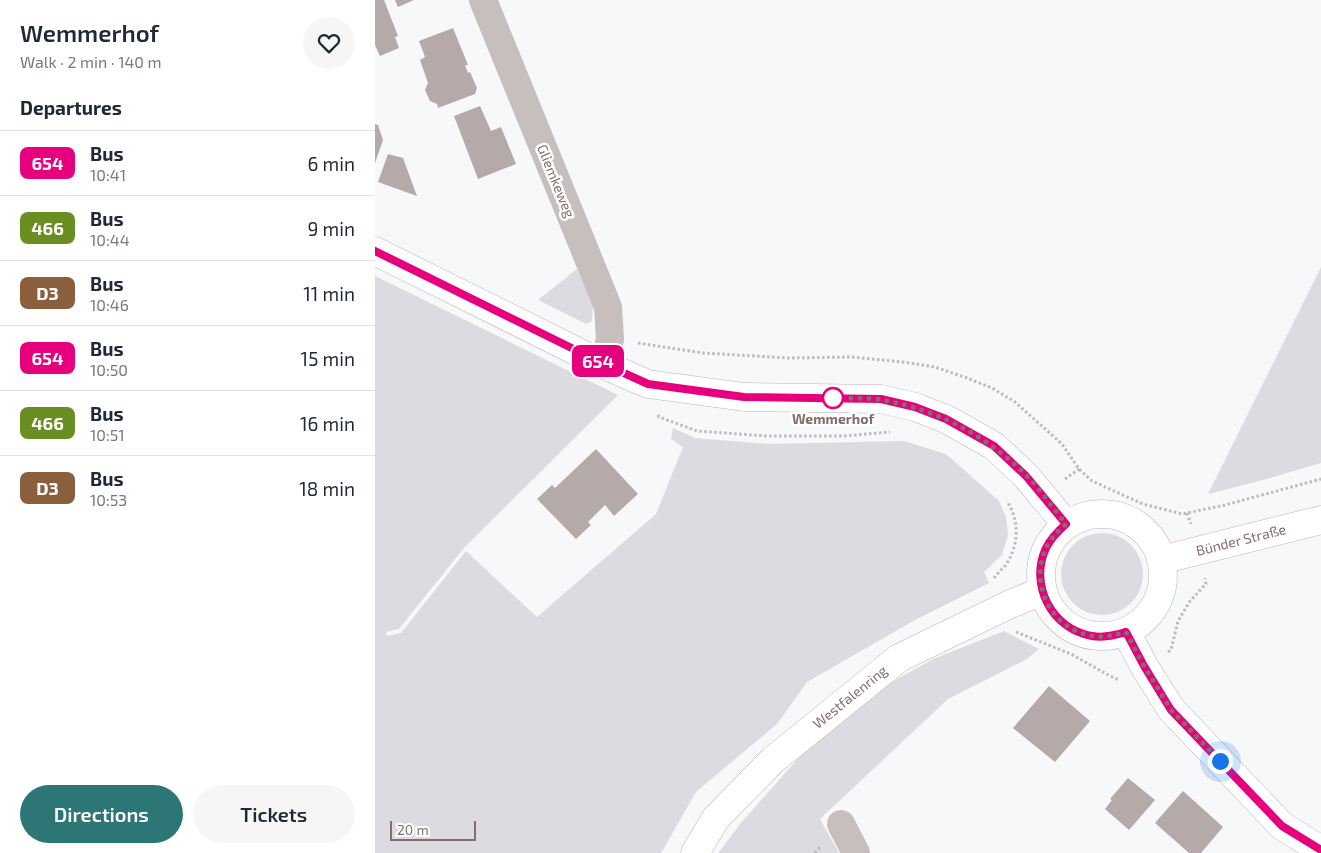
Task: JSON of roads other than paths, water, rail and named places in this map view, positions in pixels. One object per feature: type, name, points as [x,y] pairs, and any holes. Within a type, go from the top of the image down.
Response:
[{"type":"street","name":"Gliemkeweg","points":[[483,0],[608,307],[610,340],[604,364]]},
{"type":"street","points":[[375,251],[648,384],[744,397],[881,399],[915,407],[946,419],[994,446],[1026,476],[1066,524]]},
{"type":"street","points":[[1104,513],[1123,517],[1141,527],[1154,542],[1161,560],[1164,578],[1161,595],[1141,623],[1126,632],[1109,636],[1091,636],[1075,630],[1060,621],[1049,607],[1042,591],[1041,561],[1047,547],[1055,534],[1066,524],[1084,516],[1104,513]]},
{"type":"street","name":"Bünder Straße","points":[[1161,560],[1321,520]]},
{"type":"street","name":"Westfalenring","points":[[695,853],[716,818],[773,760],[899,658],[1006,606],[1042,591]]},
{"type":"street","points":[[1126,632],[1171,710],[1282,826],[1321,850]]},
{"type":"street","points":[[841,824],[857,853]]},
{"type":"place","name":"Wemmerhof","points":[[833,398]]}]
